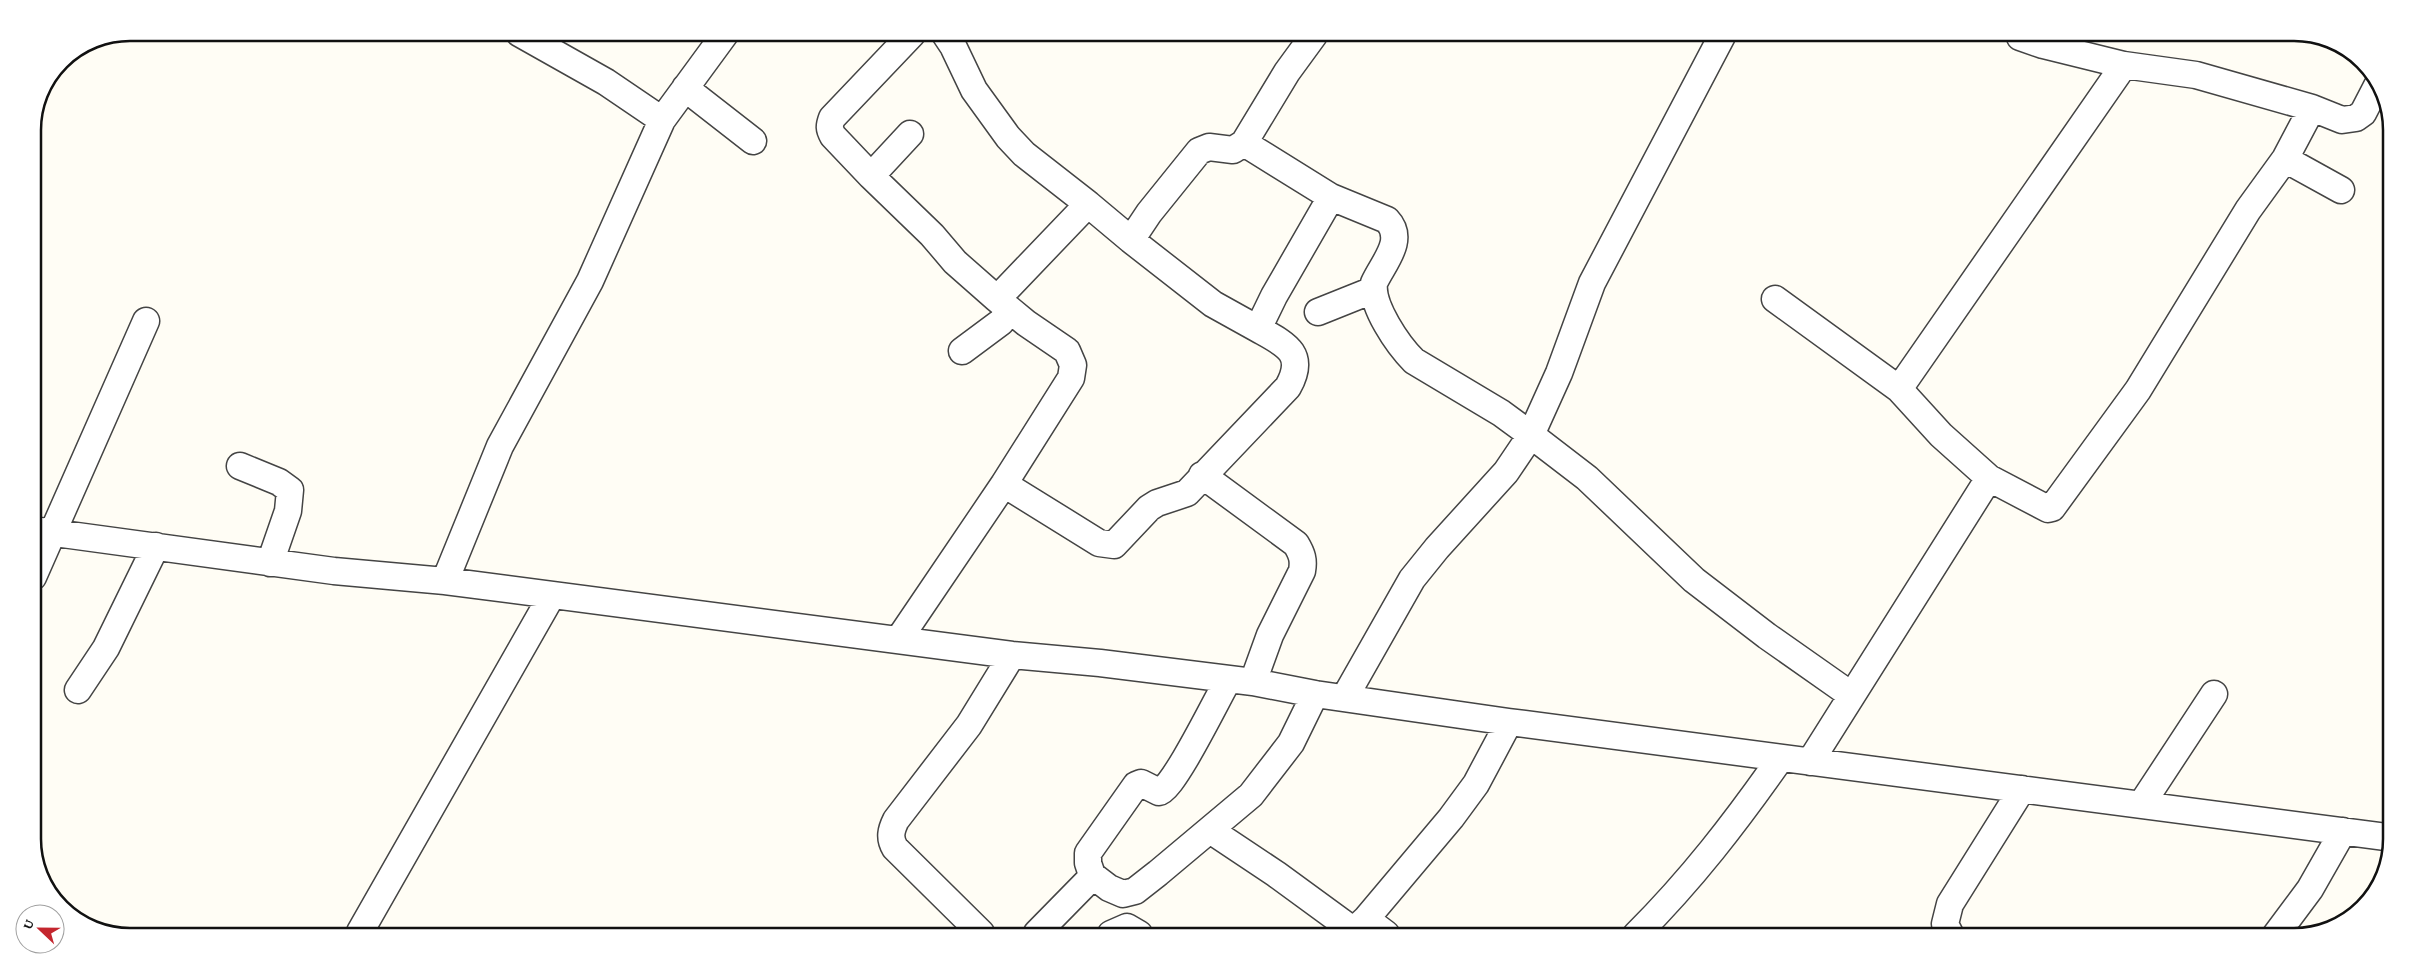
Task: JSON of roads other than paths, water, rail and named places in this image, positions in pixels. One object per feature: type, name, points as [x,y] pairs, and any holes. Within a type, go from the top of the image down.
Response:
[{"type":"street","points":[[532,41],[606,82],[662,120]]},
{"type":"street","points":[[445,581],[500,446],[590,281],[662,120],[720,41]]},
{"type":"street","points":[[899,639],[1004,484],[1068,384],[1073,371],[1073,364],[1067,351],[1004,304],[955,262],[932,235],[871,176],[830,130],[832,118],[905,41]]},
{"type":"street","points":[[949,41],[974,90],[1008,137],[1024,154],[1213,304],[1288,346],[1293,353],[1295,368],[1293,378],[1288,387],[1202,475],[1187,493],[1157,503],[1149,508],[1118,542],[1109,546],[1099,543],[1004,484]]},
{"type":"street","points":[[1131,240],[1149,213],[1199,151],[1209,147],[1233,150],[1244,143],[1287,72],[1310,41]]},
{"type":"street","points":[[1345,697],[1412,579],[1437,548],[1506,472],[1531,435],[1559,373],[1592,283],[1719,41]]},
{"type":"street","points":[[2032,41],[2124,65],[2196,75],[2312,108],[2342,120],[2356,118],[2363,113],[2374,92]]},
{"type":"street","points":[[1899,390],[2124,65]]},
{"type":"street","points":[[685,88],[753,141]]},
{"type":"street","points":[[1775,299],[1899,390],[1941,435],[1989,478],[2041,507],[2052,508],[2138,390],[2248,210],[2285,159],[2312,108]]},
{"type":"street","points":[[871,176],[910,134]]},
{"type":"street","points":[[1244,143],[1331,197],[1388,220],[1393,226],[1395,239],[1374,283],[1373,290],[1387,324],[1405,352],[1414,361],[1501,413],[1531,435],[1587,478],[1694,580],[1767,636],[1851,695]]},
{"type":"street","points":[[2285,159],[2341,190]]},
{"type":"street","points":[[1258,328],[1274,296],[1331,197]]},
{"type":"street","points":[[962,351],[1001,322],[1004,304],[1088,204]]},
{"type":"street","points":[[1318,312],[1373,290]]},
{"type":"street","points":[[146,321],[42,531],[270,562],[445,581],[1012,655],[1100,663],[1240,681],[1315,694],[1780,759],[2383,837]]},
{"type":"street","points":[[240,466],[279,482],[290,490],[288,511],[270,562]]},
{"type":"street","points":[[1202,475],[1296,544],[1304,562],[1302,571],[1270,635],[1165,789],[1159,792],[1141,783],[1136,785],[1088,853],[1087,858],[1092,875],[1109,888],[1123,894],[1129,893],[1158,873],[1251,795],[1291,743],[1315,694]]},
{"type":"street","points":[[1810,762],[1989,478]]},
{"type":"street","points":[[78,690],[106,648],[156,546]]},
{"type":"street","points":[[362,928],[552,595]]},
{"type":"street","points":[[976,928],[895,848],[890,838],[896,820],[969,725],[1012,655]]},
{"type":"street","points":[[2141,805],[2214,694]]},
{"type":"street","points":[[1366,928],[1452,818],[1476,784],[1509,722]]},
{"type":"street","points":[[1643,928],[1672,899],[1728,833],[1780,759]]},
{"type":"street","points":[[1947,928],[1945,924],[1950,904],[2022,789]]},
{"type":"street","points":[[1210,830],[1361,928]]},
{"type":"street","points":[[2281,928],[2310,889],[2343,831]]},
{"type":"street","points":[[1043,928],[1080,891],[1092,875]]}]
